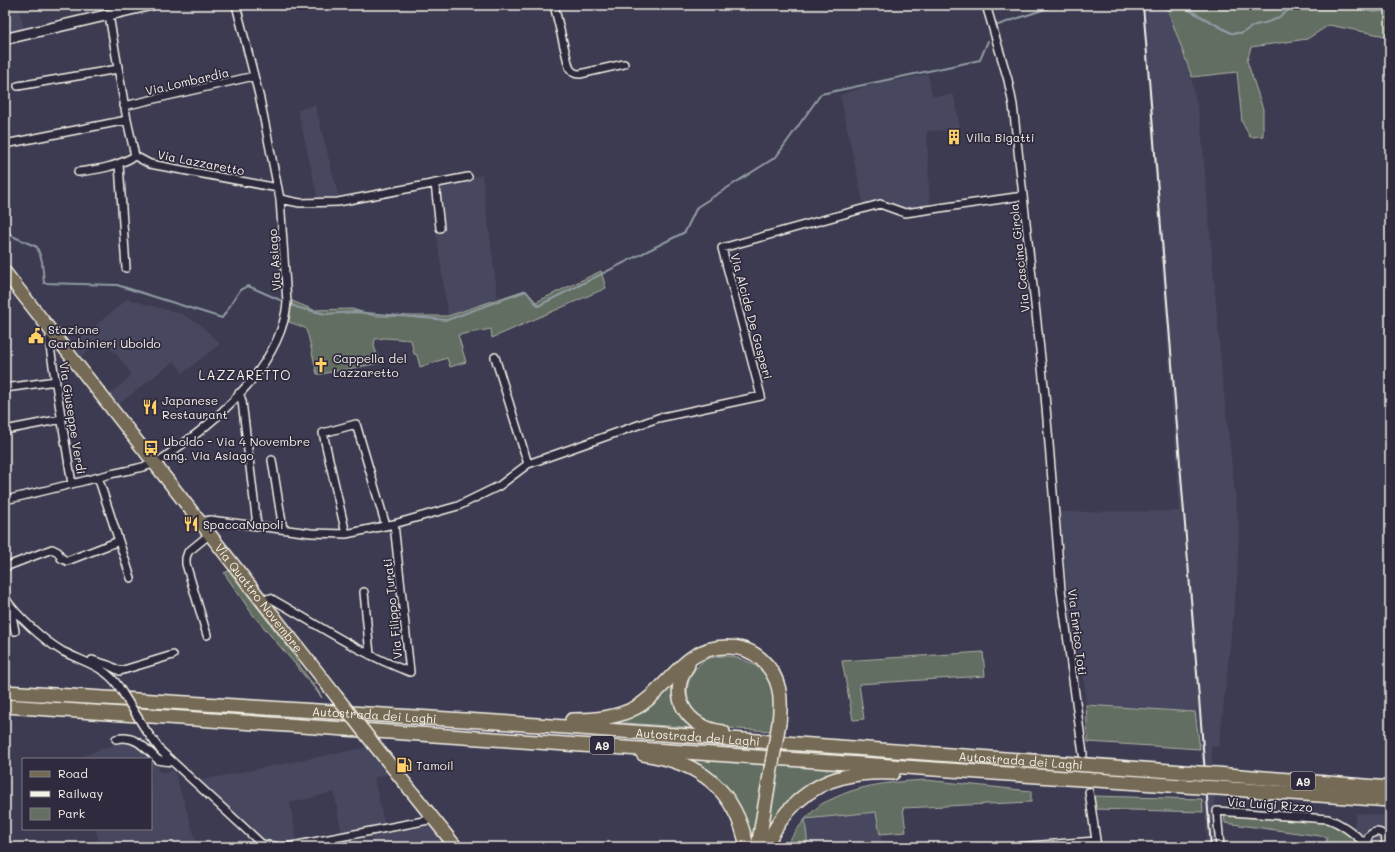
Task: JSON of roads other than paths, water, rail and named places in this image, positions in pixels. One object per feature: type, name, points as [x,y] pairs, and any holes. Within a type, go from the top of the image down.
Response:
[{"type":"highway","points":[[497,722],[539,719],[584,720],[613,717],[637,707],[647,700],[663,686],[684,662],[704,650],[737,647],[756,655],[772,671],[777,681],[781,702],[779,723],[770,768],[758,847]]},
{"type":"highway","points":[[697,654],[684,671],[679,686],[681,704],[692,720],[707,728],[718,731],[758,736],[786,743]]},
{"type":"highway","name":"Autostrada dei Laghi","points":[[5,692],[497,722],[1390,788]]},
{"type":"highway","name":"Autostrada dei Laghi","points":[[5,706],[751,754],[1390,800]]},
{"type":"highway","points":[[582,743],[616,752],[645,754],[665,758],[695,769],[710,779],[730,802],[745,835],[747,847]]},
{"type":"highway","points":[[766,847],[777,824],[791,807],[818,786],[843,777],[876,772],[935,774],[964,770]]},
{"type":"main road","name":"Via Quattro Novembre","points":[[5,272],[376,747],[456,847]]},
{"type":"street","points":[[5,39],[150,5]]},
{"type":"street","name":"Via Asiago","points":[[154,463],[208,424],[263,366],[271,353],[287,310],[280,199],[254,76],[236,5]]},
{"type":"street","points":[[554,5],[569,67],[572,72],[580,74],[624,64]]},
{"type":"street","name":"Via Cascina Girola","points":[[986,5],[1011,92],[1044,395],[1054,511]]},
{"type":"street","points":[[78,172],[109,168],[135,156],[124,106],[108,15]]},
{"type":"street","points":[[18,86],[118,69]]},
{"type":"street","name":"Via Lombardia","points":[[124,106],[254,76]]},
{"type":"street","points":[[5,144],[127,120]]},
{"type":"street","name":"Via Lazzaretto","points":[[135,156],[150,164],[278,188]]},
{"type":"street","points":[[119,164],[126,268]]},
{"type":"street","points":[[280,199],[300,203],[338,202],[468,177]]},
{"type":"street","points":[[435,184],[440,228]]},
{"type":"street","name":"Via Alcide De Gasperi","points":[[201,522],[210,520],[311,532],[346,534],[386,526],[458,506],[499,486],[528,464],[658,418],[761,396],[722,248],[880,204],[905,213],[1023,196]]},
{"type":"street","name":"Via Giuseppe Verdi","points":[[54,334],[50,337],[49,341],[72,484]]},
{"type":"street","points":[[495,357],[528,464]]},
{"type":"street","points":[[5,388],[56,381]]},
{"type":"street","points":[[239,393],[242,401],[257,525]]},
{"type":"street","points":[[5,430],[62,419]]},
{"type":"street","points":[[346,534],[323,432],[356,424],[386,526]]},
{"type":"street","points":[[272,460],[283,529]]},
{"type":"street","points":[[5,500],[154,463]]},
{"type":"street","points":[[98,477],[131,578]]},
{"type":"street","name":"Via Enrico Toti","points":[[1054,511],[1061,590],[1083,754]]},
{"type":"street","name":"Via Filippo Turati","points":[[263,601],[270,598],[370,655],[410,672],[394,524]]},
{"type":"street","points":[[207,635],[186,564],[186,558],[188,552],[210,534]]},
{"type":"street","points":[[5,567],[52,549],[58,552],[61,558],[67,561],[119,541]]},
{"type":"street","points":[[364,592],[370,655]]},
{"type":"street","points":[[5,598],[10,606],[50,643],[63,651],[103,670],[112,677],[157,747],[264,845],[278,847],[303,845],[434,819]]},
{"type":"street","points":[[10,606],[15,630]]},
{"type":"street","points":[[80,659],[94,660],[120,671],[172,655]]},
{"type":"street","points":[[116,739],[126,738],[134,740],[158,760],[163,762],[173,762]]},
{"type":"street","points":[[1015,847],[1096,844],[1089,792]]},
{"type":"street","name":"Via Luigi Rizzo","points":[[1220,847],[1217,811],[1328,819],[1336,822],[1353,833],[1367,846]]},
{"type":"street","name":"Via Luigi Rizzo","points":[[1353,833],[1370,834],[1379,832],[1388,836]]},
{"type":"street","points":[[1367,846],[1366,840],[1370,834]]},
{"type":"street","points":[[1388,836],[1386,847],[1390,846]]},
{"type":"waterway","points":[[998,25],[1057,5]]},
{"type":"waterway","points":[[1180,5],[1231,33],[1242,33],[1255,25],[1276,19],[1296,5]]},
{"type":"waterway","points":[[1356,5],[1364,10],[1374,12],[1390,8]]},
{"type":"waterway","points":[[292,305],[326,314],[355,312],[447,320],[526,291],[538,306],[685,232],[697,207],[776,157],[821,94],[980,60],[988,41]]},
{"type":"waterway","points":[[5,226],[12,236],[37,247],[42,261],[44,283],[117,285],[222,318],[240,290],[248,286],[280,300]]},
{"type":"tunnel","points":[[1083,754],[1089,792]]},
{"type":"railway","points":[[1143,5],[1211,847]]},
{"type":"place","name":"Villa Bigatti","points":[[954,137]]},
{"type":"place","name":"Stazione Carabinieri Uboldo","points":[[36,336]]},
{"type":"place","name":"Cappella del Lazzaretto","points":[[321,365]]},
{"type":"place","name":"Japanese Restaurant","points":[[150,407]]},
{"type":"place","name":"Uboldo - Via 4 Novembre ang. Via Asiago","points":[[151,448]]},
{"type":"place","name":"SpaccaNapoli","points":[[191,524]]},
{"type":"place","name":"Tamoil","points":[[404,765]]},
{"type":"district","name":"LAZZARETTO","points":[[245,374]]}]
